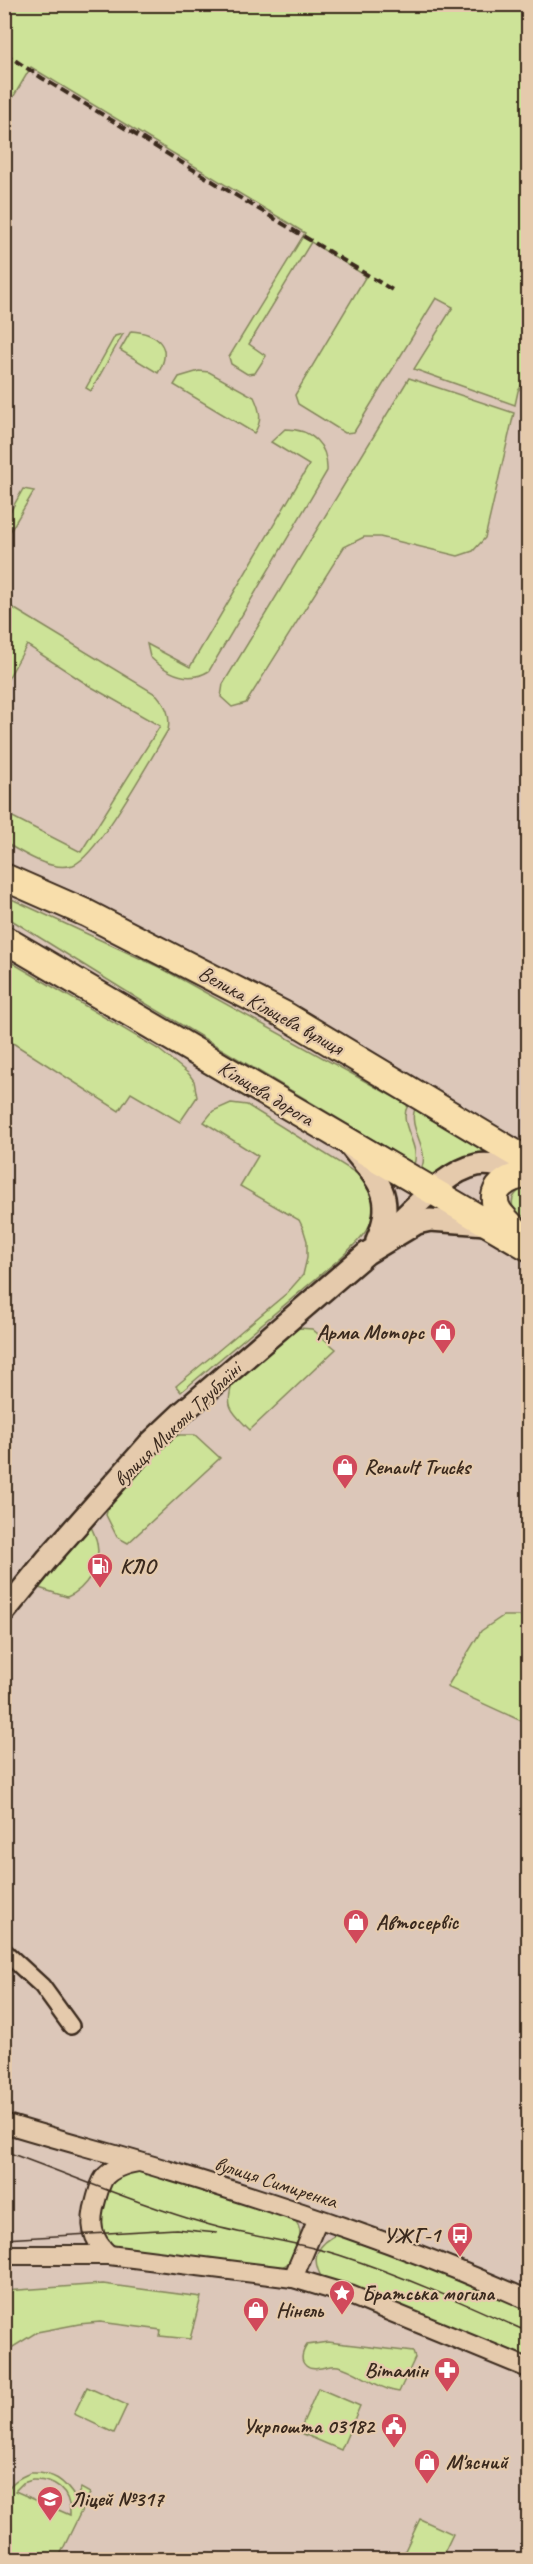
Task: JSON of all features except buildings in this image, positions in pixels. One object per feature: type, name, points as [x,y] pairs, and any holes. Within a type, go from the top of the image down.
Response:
[{"type":"highway","name":"Велика Кільцева вулиця","points":[[4,877],[86,913],[283,1014],[528,1170]]},
{"type":"highway","name":"Кільцева дорога","points":[[4,939],[528,1246]]},
{"type":"highway","points":[[528,1170],[506,1180],[499,1187],[495,1200],[499,1211],[528,1246]]},
{"type":"main road","points":[[346,1141],[381,1186],[386,1198],[386,1220],[372,1246]]},
{"type":"main road","points":[[372,1246],[448,1177],[477,1165],[528,1170]]},
{"type":"main road","name":"вулиця Миколи Трублаїні","points":[[4,1612],[48,1558],[148,1445],[372,1246],[417,1223],[430,1220],[489,1224]]},
{"type":"street","points":[[4,1951],[42,1986],[71,2026]]},
{"type":"street","name":"вулиця Симиренка","points":[[4,2122],[318,2219],[468,2273],[528,2300]]},
{"type":"street","points":[[109,2255],[98,2244],[92,2227],[98,2192],[103,2179],[111,2172],[138,2162]]},
{"type":"street","points":[[293,2278],[318,2219]]},
{"type":"street","points":[[4,2255],[109,2255],[293,2278],[350,2295],[528,2368]]},
{"type":"green space","points":[[5,4],[528,5],[528,376],[518,391],[515,405],[414,369],[453,307],[436,298],[354,432],[345,433],[298,404],[295,395],[366,276],[311,242],[249,344],[266,356],[255,373],[247,374],[231,364],[229,357],[305,233],[31,67],[5,111]]},
{"type":"green space","points":[[131,331],[148,335],[160,343],[164,355],[158,373],[120,350]]},
{"type":"green space","points":[[123,334],[91,391],[86,388],[115,336]]},
{"type":"green space","points":[[199,371],[209,372],[254,397],[260,415],[259,424],[254,433],[174,385],[179,377]]},
{"type":"green space","points":[[409,378],[514,413],[485,538],[473,551],[458,556],[380,537],[364,537],[344,547],[246,703],[232,707],[221,697],[223,684]]},
{"type":"green space","points":[[285,429],[303,432],[316,440],[325,453],[327,471],[209,671],[193,677],[171,672],[150,657],[147,644],[190,667],[309,465],[271,442]]},
{"type":"green space","points":[[23,489],[34,491],[5,540],[5,521]]},
{"type":"green space","points":[[5,603],[157,695],[168,715],[168,730],[124,804],[96,844],[73,865],[46,864],[5,843],[5,813],[81,852],[160,726],[88,685],[27,645],[5,684]]},
{"type":"green space","points":[[5,896],[161,968],[408,1105],[405,1120],[414,1149],[414,1164],[145,1003],[5,916]]},
{"type":"green space","points":[[4,958],[158,1049],[189,1074],[194,1081],[197,1097],[180,1122],[131,1093],[119,1111],[5,1038]]},
{"type":"green space","points":[[231,1103],[247,1105],[364,1178],[372,1191],[375,1202],[374,1213],[364,1233],[338,1260],[181,1392],[176,1386],[287,1293],[303,1275],[307,1258],[307,1241],[299,1220],[240,1186],[258,1156],[204,1122],[213,1111]]},
{"type":"green space","points":[[415,1109],[492,1152],[493,1155],[438,1179],[421,1169],[423,1154],[414,1124]]},
{"type":"green space","points":[[522,1189],[528,1190],[528,1225],[515,1213],[512,1203],[513,1198]]},
{"type":"green space","points":[[299,1328],[312,1329],[336,1349],[250,1430],[231,1409],[229,1398],[233,1382]]},
{"type":"green space","points":[[195,1435],[220,1458],[128,1543],[117,1537],[106,1515],[110,1501],[169,1438]]},
{"type":"green space","points":[[88,1521],[96,1537],[98,1551],[91,1576],[86,1583],[67,1597],[36,1587]]},
{"type":"green space","points":[[503,1616],[519,1616],[528,1619],[528,1724],[447,1687],[481,1631]]},
{"type":"green space","points":[[134,2169],[292,2217],[300,2232],[295,2256],[279,2269],[119,2249],[106,2243],[97,2218],[106,2188],[120,2172]]},
{"type":"green space","points":[[340,2233],[528,2307],[528,2360],[323,2280],[317,2264],[318,2252],[326,2242]]},
{"type":"green space","points":[[103,2284],[201,2297],[190,2339],[160,2336],[161,2330],[100,2322],[37,2332],[5,2352],[5,2291]]},
{"type":"green space","points":[[328,2342],[413,2352],[415,2358],[399,2392],[379,2386],[345,2368],[330,2366],[313,2369],[304,2364],[302,2358],[307,2345]]},
{"type":"green space","points":[[87,2387],[127,2405],[114,2433],[74,2414]]},
{"type":"green space","points":[[318,2388],[360,2406],[341,2450],[299,2432]]},
{"type":"green space","points":[[31,2473],[46,2474],[57,2478],[76,2499],[81,2488],[90,2493],[58,2559],[5,2559],[5,2494],[12,2484]],"holes":[[[40,2480],[60,2488],[68,2499],[70,2515],[15,2491],[23,2483]]]},
{"type":"green space","points":[[420,2519],[453,2534],[441,2559],[401,2559]]},
{"type":"tram line","points":[[4,2151],[184,2217],[226,2229],[323,2250],[363,2263],[435,2291],[528,2332]]},
{"type":"tram line","points":[[4,2239],[176,2229],[217,2233]]},
{"type":"railway","points":[[4,53],[394,291]]},
{"type":"place","name":"Арма Моторс","points":[[443,1355]]},
{"type":"place","name":"Renault Trucks","points":[[345,1490]]},
{"type":"place","name":"КЛО","points":[[100,1589]]},
{"type":"place","name":"Автосервіс","points":[[356,1945]]},
{"type":"place","name":"УЖГ-1","points":[[460,2258]]},
{"type":"place","name":"Братська могила","points":[[342,2316]]},
{"type":"place","name":"Нінель","points":[[256,2333]]},
{"type":"place","name":"Вітамін","points":[[447,2393]]},
{"type":"place","name":"Укрпошта 03182","points":[[394,2449]]},
{"type":"place","name":"М'ясний","points":[[427,2485]]},
{"type":"place","name":"Ліцей №317","points":[[50,2522]]}]
